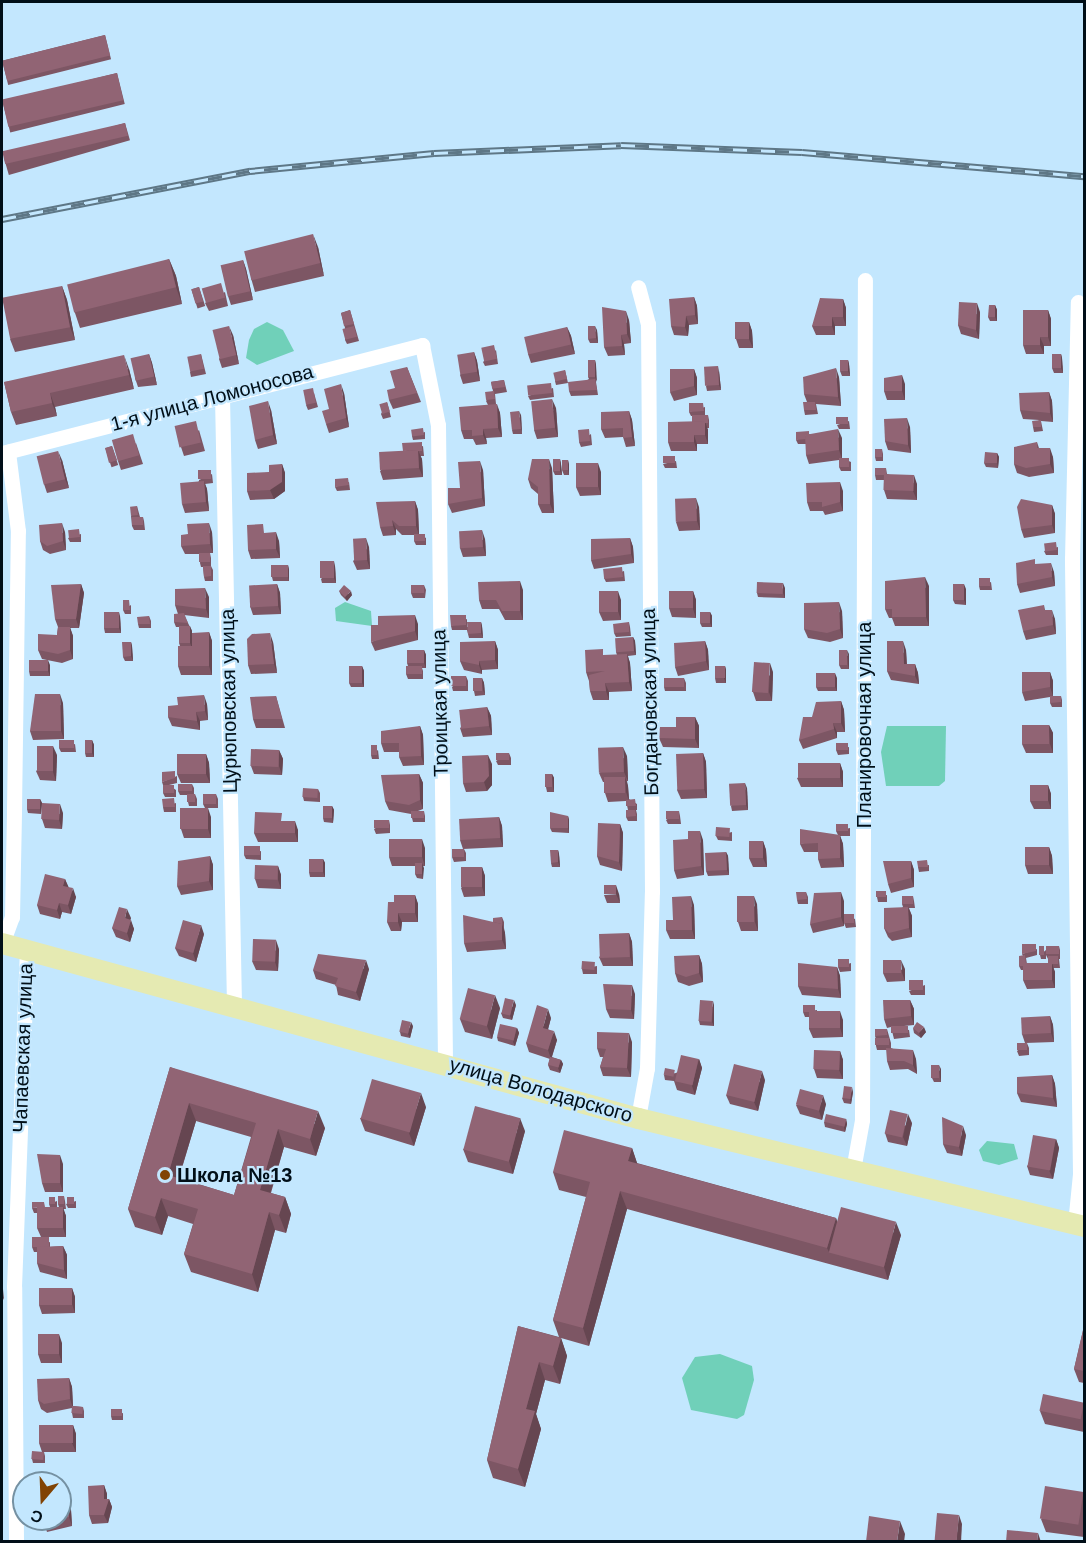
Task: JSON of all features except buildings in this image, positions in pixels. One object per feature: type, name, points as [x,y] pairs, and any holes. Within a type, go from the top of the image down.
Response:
[{"type":"main road","name":"улица Володарского","points":[[2,944],[445,1063],[638,1118],[1080,1225]]},
{"type":"street","name":"Планировочная улица","points":[[853,1170],[862,1120],[865,280]]},
{"type":"street","name":"Богдановская улица","points":[[638,287],[648,324],[652,892],[647,1068],[638,1118]]},
{"type":"street","points":[[1078,302],[1072,570],[1080,1225]]},
{"type":"street","name":"1-я улица Ломоносова","points":[[5,452],[423,345]]},
{"type":"street","name":"Троицкая улица","points":[[423,345],[435,389],[439,448],[445,1063]]},
{"type":"street","name":"Цурюповская улица","points":[[222,396],[234,1006]]},
{"type":"street","points":[[2,944],[12,917],[18,531],[5,452]]},
{"type":"street","name":"Чапаевская улица","points":[[16,1542],[14,1287],[27,951]]},
{"type":"shaded area","points":[[267,322],[283,330],[294,351],[257,365],[246,358],[249,340],[254,329]]},
{"type":"shaded area","points":[[345,602],[371,611],[372,626],[336,621],[335,608]]},
{"type":"shaded area","points":[[887,726],[946,726],[945,781],[939,786],[886,786],[881,752]]},
{"type":"shaded area","points":[[987,1141],[1014,1144],[1018,1159],[999,1165],[983,1161],[979,1150]]},
{"type":"shaded area","points":[[720,1354],[752,1366],[754,1380],[744,1415],[737,1419],[691,1410],[682,1378],[695,1357]]},
{"type":"railway","points":[[2,219],[250,171],[434,153],[621,145],[802,152],[1084,176]]},
{"type":"place","name":"Школа №13","points":[[165,1175]]}]
